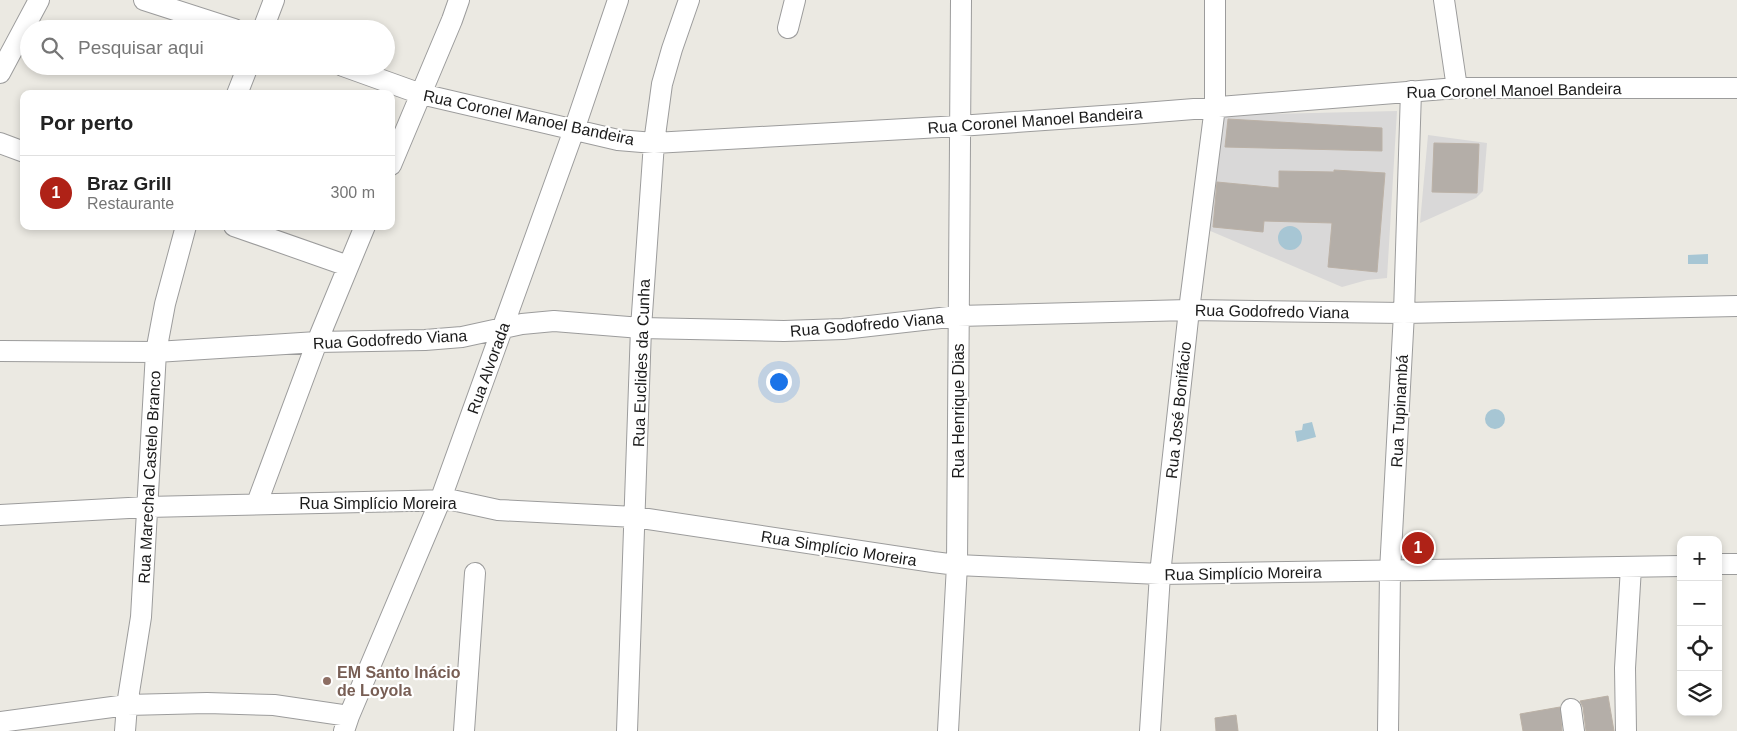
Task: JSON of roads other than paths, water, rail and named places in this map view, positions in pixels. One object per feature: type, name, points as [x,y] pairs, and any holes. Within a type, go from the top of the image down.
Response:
[{"type":"street","points":[[28,20],[39,0]]},
{"type":"street","points":[[144,0],[206,20]]},
{"type":"street","points":[[266,20],[274,0]]},
{"type":"street","points":[[395,155],[459,0]]},
{"type":"street","name":"Rua Alvorada","points":[[346,724],[446,501],[512,326],[580,131],[618,0]]},
{"type":"street","name":"Rua Euclides da Cunha","points":[[627,731],[641,328],[654,142],[662,84],[689,0]]},
{"type":"street","points":[[788,28],[795,0]]},
{"type":"street","name":"Rua Henrique Dias","points":[[948,731],[957,565],[961,0]]},
{"type":"street","name":"Rua José Bonifácio","points":[[1150,731],[1160,574],[1189,310],[1215,106],[1215,0]]},
{"type":"street","points":[[1444,0],[1457,88]]},
{"type":"street","points":[[0,73],[20,36]]},
{"type":"street","points":[[239,90],[244,75]]},
{"type":"street","name":"Rua Coronel Manoel Bandeira","points":[[368,75],[421,94],[618,140],[654,142],[959,126],[1457,88],[1737,88]]},
{"type":"street","name":"Rua Tupinambá","points":[[1388,731],[1390,571],[1404,313],[1411,91]]},
{"type":"street","points":[[0,143],[20,150]]},
{"type":"street","name":"Rua Marechal Castelo Branco","points":[[125,731],[126,705],[140,617],[156,352],[165,304],[185,230]]},
{"type":"street","points":[[245,230],[348,266]]},
{"type":"street","points":[[257,503],[317,342],[363,230]]},
{"type":"street","name":"Rua Godofredo Viana","points":[[0,351],[156,352],[317,342],[425,340],[453,338],[512,326],[554,321],[641,328],[784,330],[833,329],[958,316],[1189,310],[1404,313],[1737,306]]},
{"type":"street","name":"Rua Simplício Moreira","points":[[0,515],[257,503],[446,501],[498,510],[635,517],[957,565],[1160,574],[1677,566]]},
{"type":"street","points":[[1722,564],[1737,564]]},
{"type":"street","points":[[1626,731],[1625,668],[1631,567]]},
{"type":"street","points":[[464,731],[476,574]]},
{"type":"street","points":[[0,722],[126,705],[207,703],[274,705],[346,724]]},
{"type":"street","points":[[1571,709],[1574,731]]},
{"type":"water","points":[[1290,226],[1298,230],[1302,238],[1298,246],[1290,250],[1282,246],[1278,238],[1282,230]]},
{"type":"water","points":[[1708,254],[1708,264],[1688,264],[1688,255]]},
{"type":"water","points":[[1495,409],[1502,412],[1505,419],[1502,426],[1495,429],[1488,426],[1485,419],[1488,412]]},
{"type":"water","points":[[1312,422],[1316,437],[1297,442],[1295,431],[1302,430],[1303,424]]},
{"type":"place","name":"Braz Grill","points":[[1418,548]]},
{"type":"place","name":"EM Santo Inácio de Loyola","points":[[327,681]]}]
